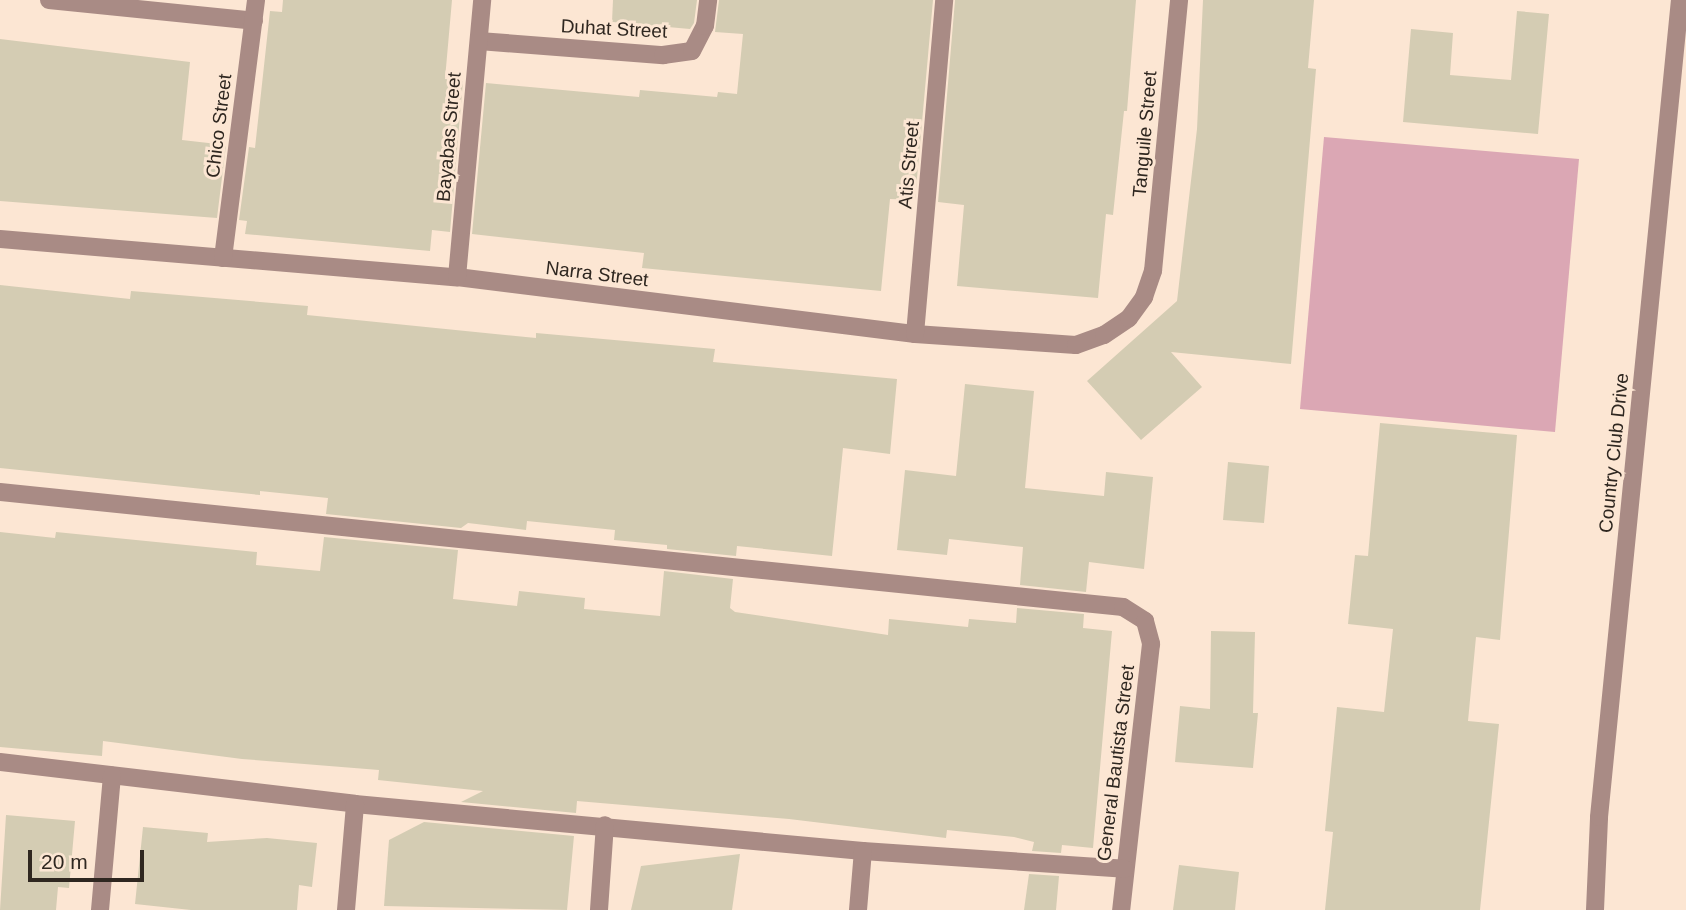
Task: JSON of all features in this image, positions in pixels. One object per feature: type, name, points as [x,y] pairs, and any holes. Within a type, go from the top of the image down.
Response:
[{"type":"street","points":[[49,0],[254,21]]},
{"type":"street","name":"Chico Street","points":[[223,258],[256,0]]},
{"type":"street","name":"Bayabas Street","points":[[457,277],[482,0]]},
{"type":"street","name":"Duhat Street","points":[[479,41],[663,55],[692,51],[705,26],[708,0]]},
{"type":"street","name":"Atis Street","points":[[915,334],[944,0]]},
{"type":"street","name":"Tanguile Street","points":[[1153,271],[1179,0]]},
{"type":"street","name":"Country Club Drive","points":[[1595,910],[1599,817],[1680,0]]},
{"type":"street","name":"Narra Street","points":[[0,239],[457,277],[915,334],[1076,345],[1104,335],[1129,318],[1144,297],[1153,271]]},
{"type":"street","name":"General Bautista Street","points":[[0,492],[1094,601],[1123,607],[1144,621],[1151,644],[1121,910]]},
{"type":"street","points":[[0,762],[355,804],[606,825],[863,851],[1124,869]]},
{"type":"street","points":[[100,910],[112,776]]},
{"type":"street","points":[[346,910],[355,804]]},
{"type":"street","points":[[599,910],[606,825]]},
{"type":"street","points":[[858,910],[863,851]]},
{"type":"shaded area","points":[[1324,137],[1579,159],[1555,432],[1300,409]]},
{"type":"building","points":[[283,0],[452,0],[445,79],[463,81],[450,232],[432,230],[430,251],[245,234],[247,221],[239,220],[249,147],[255,148],[270,11],[282,12]]},
{"type":"building","points":[[613,0],[697,0],[694,23],[690,29],[612,22]]},
{"type":"building","points":[[719,0],[933,0],[915,200],[890,199],[881,291],[642,268],[644,253],[472,234],[486,83],[639,97],[640,90],[717,97],[718,92],[737,94],[743,34],[715,32]]},
{"type":"building","points":[[955,0],[1136,0],[1127,111],[1124,111],[1113,215],[1106,214],[1098,298],[957,286],[964,205],[938,202]]},
{"type":"building","points":[[1203,0],[1314,0],[1308,68],[1316,69],[1291,364],[1171,352],[1202,387],[1141,440],[1087,381],[1177,301],[1197,129]]},
{"type":"building","points":[[1517,11],[1549,14],[1538,134],[1403,122],[1411,29],[1453,33],[1450,75],[1511,80]]},
{"type":"building","points":[[0,39],[190,62],[182,140],[226,145],[217,218],[0,201]]},
{"type":"building","points":[[0,285],[130,299],[131,291],[308,306],[307,315],[536,338],[536,333],[715,349],[713,362],[897,379],[890,454],[843,448],[832,556],[737,546],[736,556],[667,549],[667,545],[614,540],[615,530],[527,521],[526,530],[468,523],[461,528],[326,514],[328,498],[260,491],[260,495],[0,468]]},
{"type":"building","points":[[965,384],[1034,391],[1025,488],[1104,496],[1106,472],[1153,477],[1144,569],[1089,562],[1086,592],[1020,585],[1023,547],[949,539],[947,555],[897,550],[905,470],[956,476]]},
{"type":"building","points":[[1380,423],[1517,435],[1500,640],[1476,637],[1468,721],[1499,724],[1480,910],[1325,910],[1333,832],[1325,831],[1337,707],[1384,712],[1393,629],[1348,624],[1355,555],[1368,556]]},
{"type":"building","points":[[1228,462],[1269,466],[1264,523],[1223,520]]},
{"type":"building","points":[[0,532],[55,538],[56,532],[257,552],[256,565],[320,571],[324,537],[458,550],[453,599],[517,606],[519,591],[585,598],[584,609],[660,616],[664,571],[733,579],[730,608],[735,612],[888,635],[889,619],[968,627],[969,619],[1016,623],[1017,608],[1084,614],[1083,628],[1112,631],[1093,848],[1062,845],[1061,853],[1032,851],[1034,842],[1014,837],[947,830],[946,838],[789,819],[577,801],[576,813],[461,802],[483,791],[378,780],[379,770],[242,759],[103,741],[102,756],[0,747]]},
{"type":"building","points":[[1211,631],[1255,632],[1253,713],[1258,713],[1253,768],[1175,762],[1180,706],[1210,709]]},
{"type":"building","points":[[6,815],[75,821],[69,888],[58,887],[56,910],[0,910]]},
{"type":"building","points":[[424,822],[574,836],[567,910],[384,906],[389,840]]},
{"type":"building","points":[[143,827],[208,833],[207,842],[267,838],[317,843],[312,887],[299,885],[297,910],[191,910],[135,904]]},
{"type":"building","points":[[740,854],[732,910],[631,910],[641,866]]},
{"type":"building","points":[[1179,865],[1239,872],[1235,910],[1173,910]]},
{"type":"building","points":[[1029,874],[1059,876],[1056,910],[1024,910]]}]
